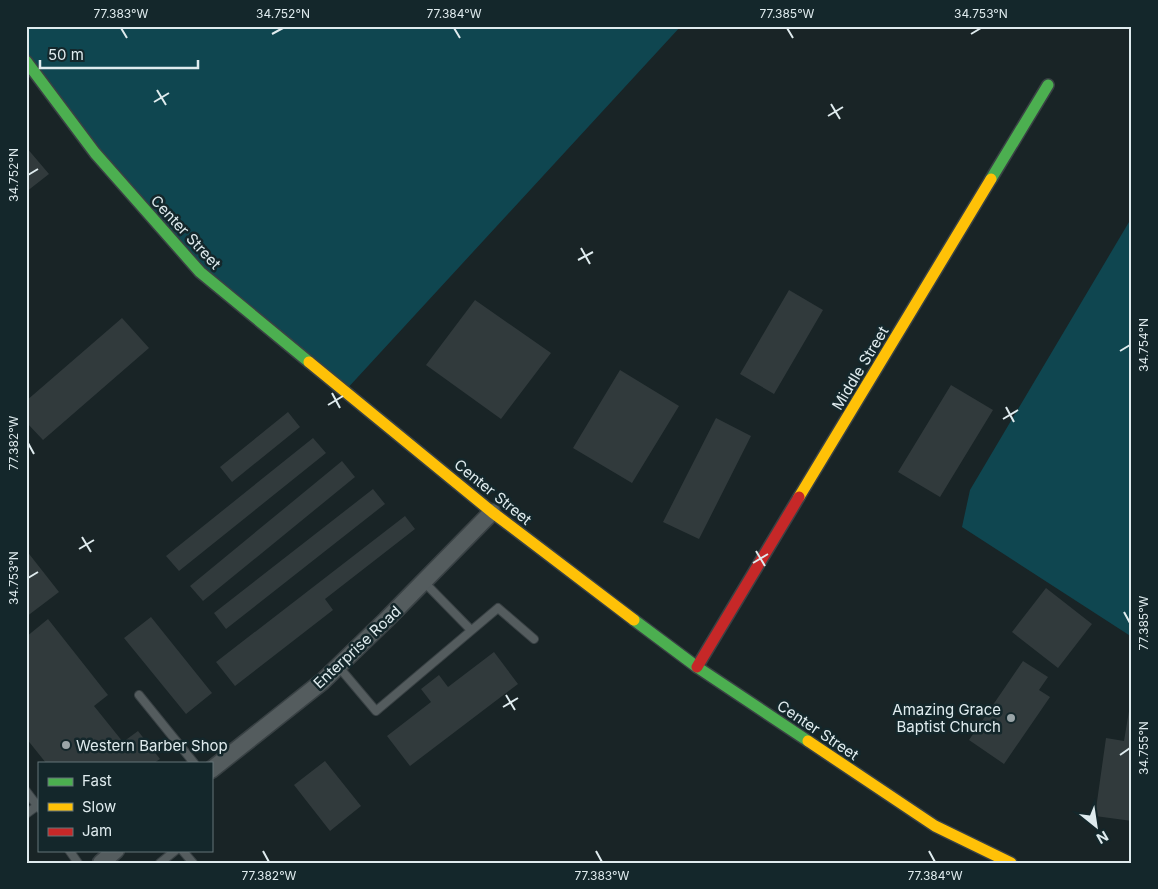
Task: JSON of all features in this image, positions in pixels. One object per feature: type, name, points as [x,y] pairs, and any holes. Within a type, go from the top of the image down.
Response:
[{"type":"street","name":"Center Street","points":[[26,61],[94,153],[200,272],[492,512],[697,667],[935,826],[1011,863]]},
{"type":"street","name":"Middle Street","points":[[697,667],[1048,85]]},
{"type":"street","name":"Enterprise Road","points":[[212,769],[338,666],[492,512]]},
{"type":"street","points":[[101,863],[114,852]]},
{"type":"lane","points":[[424,582],[470,629]]},
{"type":"lane","points":[[338,666],[376,711],[470,629],[498,608],[534,639]]},
{"type":"lane","points":[[139,695],[193,762]]},
{"type":"lane","points":[[26,791],[38,807],[26,814]]},
{"type":"lane","points":[[70,852],[78,863]]},
{"type":"lane","points":[[160,863],[174,852]]},
{"type":"lane","points":[[184,852],[193,863]]},
{"type":"shaded area","points":[[26,26],[681,26],[345,391],[200,272],[26,61]]},
{"type":"shaded area","points":[[1132,217],[1132,637],[962,527],[970,490]]},
{"type":"building","points":[[26,147],[49,174],[26,192]]},
{"type":"building","points":[[789,290],[823,310],[774,394],[740,374]]},
{"type":"building","points":[[475,300],[551,353],[501,419],[426,365]]},
{"type":"building","points":[[122,318],[149,348],[43,440],[26,422],[26,401]]},
{"type":"building","points":[[620,370],[679,406],[632,483],[573,448]]},
{"type":"building","points":[[951,385],[993,410],[940,497],[898,472]]},
{"type":"building","points":[[288,412],[300,427],[232,482],[220,467]]},
{"type":"building","points":[[716,418],[751,436],[699,539],[663,522]]},
{"type":"building","points":[[313,438],[326,453],[179,571],[166,556]]},
{"type":"building","points":[[342,461],[355,477],[203,601],[190,586]]},
{"type":"building","points":[[373,489],[385,504],[226,629],[214,613]]},
{"type":"building","points":[[405,516],[415,529],[325,599],[333,610],[235,686],[216,662]]},
{"type":"building","points":[[26,550],[59,592],[26,617]]},
{"type":"building","points":[[1046,588],[1092,624],[1058,668],[1012,632]]},
{"type":"building","points":[[151,617],[212,693],[186,714],[124,638]]},
{"type":"building","points":[[48,619],[108,695],[94,706],[123,742],[138,731],[160,759],[156,762],[45,762],[26,738],[26,637]]},
{"type":"building","points":[[494,652],[518,684],[410,766],[387,736],[431,702],[421,689],[439,675],[448,687]]},
{"type":"building","points":[[1023,661],[1048,677],[1039,690],[1050,697],[1004,764],[969,740]]},
{"type":"building","points":[[1131,699],[1132,821],[1095,816],[1106,738],[1124,741]]},
{"type":"building","points":[[325,761],[361,806],[330,831],[294,785]]},
{"type":"traffic: fast","points":[[26,61],[95,153],[200,272],[309,362]]},
{"type":"traffic: fast","points":[[991,179],[1048,85]]},
{"type":"traffic: fast","points":[[634,620],[697,667],[808,741]]},
{"type":"traffic: slow","points":[[799,497],[991,179]]},
{"type":"traffic: slow","points":[[309,362],[492,512],[634,620]]},
{"type":"traffic: slow","points":[[808,741],[935,826],[1011,863]]},
{"type":"traffic: jam","points":[[697,667],[799,497]]},
{"type":"place","name":"Amazing Grace Baptist Church","points":[[1011,718]]},
{"type":"place","name":"Western Barber Shop","points":[[66,745]]}]
